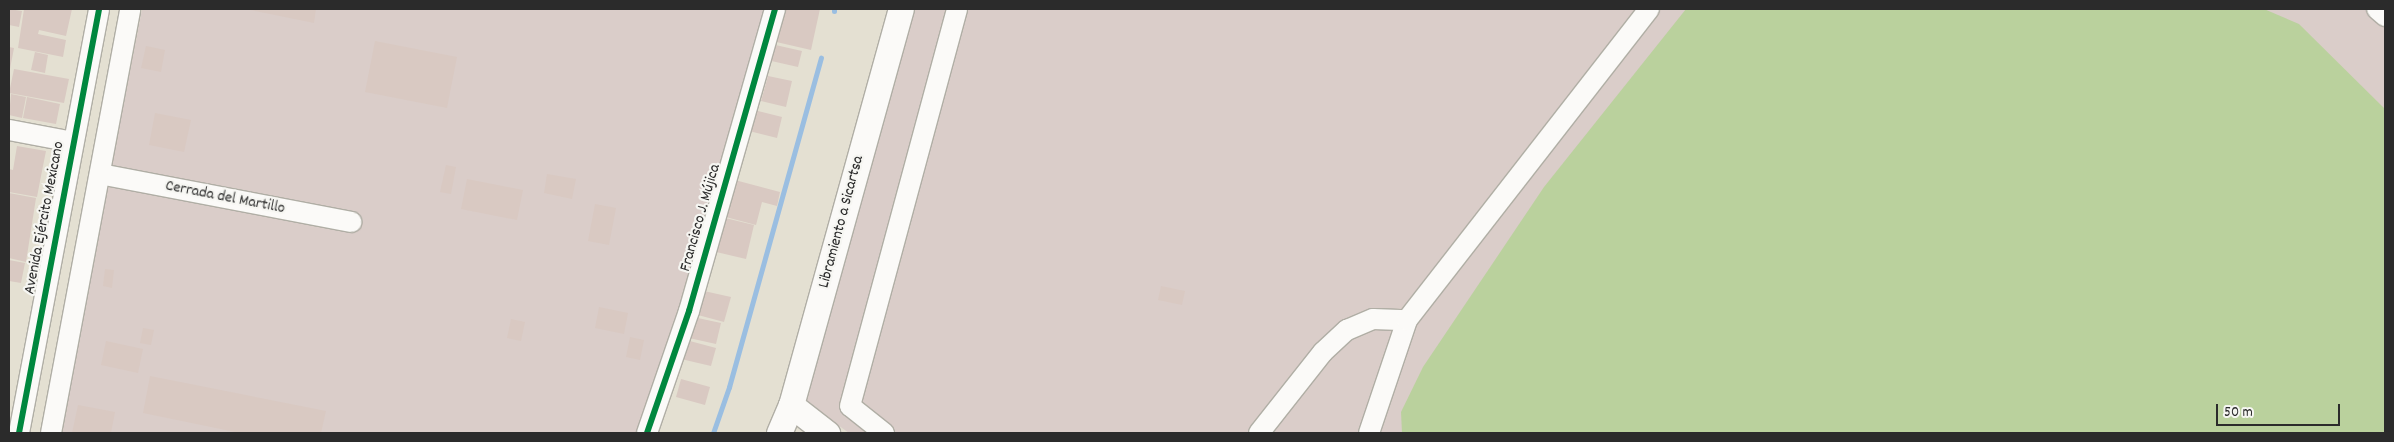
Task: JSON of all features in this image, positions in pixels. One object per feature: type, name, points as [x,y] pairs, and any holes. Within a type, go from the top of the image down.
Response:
[{"type":"main road","name":"Libramiento a Sicartsa","points":[[779,433],[791,405],[900,9]]},
{"type":"main road","points":[[791,405],[827,433]]},
{"type":"street","name":"Francisco J. Mújica","points":[[647,433],[689,311],[775,9]]},
{"type":"street","points":[[884,433],[850,406],[957,9]]},
{"type":"street","points":[[1369,433],[1407,320],[1649,9]]},
{"type":"street","points":[[2377,9],[2385,16]]},
{"type":"street","points":[[51,433],[128,16],[98,14]]},
{"type":"street","name":"Avenida Ejército Mexicano","points":[[18,433],[98,14]]},
{"type":"street","points":[[9,130],[73,142]]},
{"type":"street","name":"Cerrada del Martillo","points":[[100,174],[351,222]]},
{"type":"street","points":[[1259,433],[1323,352],[1347,330],[1373,318],[1407,320]]},
{"type":"street","points":[[25,400],[57,406]]},
{"type":"shaded area","points":[[142,9],[766,9],[682,309],[640,433],[60,433]]},
{"type":"shaded area","points":[[910,9],[2385,9],[2385,433],[849,433],[802,399]]},
{"type":"green space","points":[[1686,9],[2264,9],[2299,24],[2385,109],[2385,433],[1402,433],[1401,412],[1423,367],[1544,187]]},
{"type":"building","points":[[9,9],[22,11],[19,27],[9,25]]},
{"type":"building","points":[[24,9],[72,9],[66,36],[39,30],[38,34],[66,40],[63,57],[18,48]]},
{"type":"building","points":[[246,9],[316,9],[314,23]]},
{"type":"building","points":[[780,9],[820,9],[811,50],[772,41]]},
{"type":"building","points":[[375,41],[457,57],[447,108],[365,92]]},
{"type":"building","points":[[771,44],[802,51],[798,67],[767,60]]},
{"type":"building","points":[[146,46],[165,50],[161,72],[141,68]]},
{"type":"building","points":[[9,47],[14,48],[10,69],[9,69]]},
{"type":"building","points":[[35,52],[48,55],[45,73],[31,70]]},
{"type":"building","points":[[14,69],[69,79],[64,103],[9,93]]},
{"type":"building","points":[[768,76],[792,81],[786,107],[761,101]]},
{"type":"building","points":[[11,94],[26,97],[22,118],[9,115]]},
{"type":"building","points":[[27,97],[60,104],[56,124],[23,118]]},
{"type":"building","points":[[754,110],[782,117],[777,138],[749,131]]},
{"type":"building","points":[[155,113],[191,120],[184,152],[149,145]]},
{"type":"building","points":[[17,146],[46,151],[37,197],[9,192],[9,169],[13,170]]},
{"type":"building","points":[[446,165],[456,167],[451,194],[440,192]]},
{"type":"building","points":[[547,174],[576,179],[572,199],[544,193]]},
{"type":"building","points":[[467,179],[523,190],[517,220],[461,209]]},
{"type":"building","points":[[731,179],[780,192],[777,206],[762,202],[756,225],[722,216]]},
{"type":"building","points":[[9,193],[36,198],[26,262],[9,258]]},
{"type":"building","points":[[595,204],[616,208],[609,245],[588,241]]},
{"type":"building","points":[[721,217],[754,225],[746,259],[712,251]]},
{"type":"building","points":[[9,260],[25,263],[21,283],[9,281]]},
{"type":"building","points":[[105,269],[114,270],[112,288],[103,286]]},
{"type":"building","points":[[1161,286],[1185,291],[1182,305],[1158,300]]},
{"type":"building","points":[[704,291],[731,297],[724,322],[698,315]]},
{"type":"building","points":[[599,307],[628,313],[624,334],[595,328]]},
{"type":"building","points":[[693,317],[721,323],[716,344],[689,338]]},
{"type":"building","points":[[511,319],[525,322],[521,341],[507,338]]},
{"type":"building","points":[[143,328],[154,330],[151,345],[140,343]]},
{"type":"building","points":[[630,337],[644,340],[640,360],[626,357]]},
{"type":"building","points":[[686,340],[716,348],[711,366],[681,359]]},
{"type":"building","points":[[106,341],[143,349],[138,373],[101,365]]},
{"type":"building","points":[[150,376],[326,411],[321,433],[240,433],[143,413]]},
{"type":"building","points":[[681,379],[710,387],[705,405],[676,397]]},
{"type":"building","points":[[78,405],[115,412],[111,433],[72,433]]},
{"type":"waterway","points":[[713,433],[729,387],[821,58]]},
{"type":"cycle path","points":[[19,433],[99,9]]},
{"type":"cycle path","points":[[647,433],[689,311],[775,9]]}]
